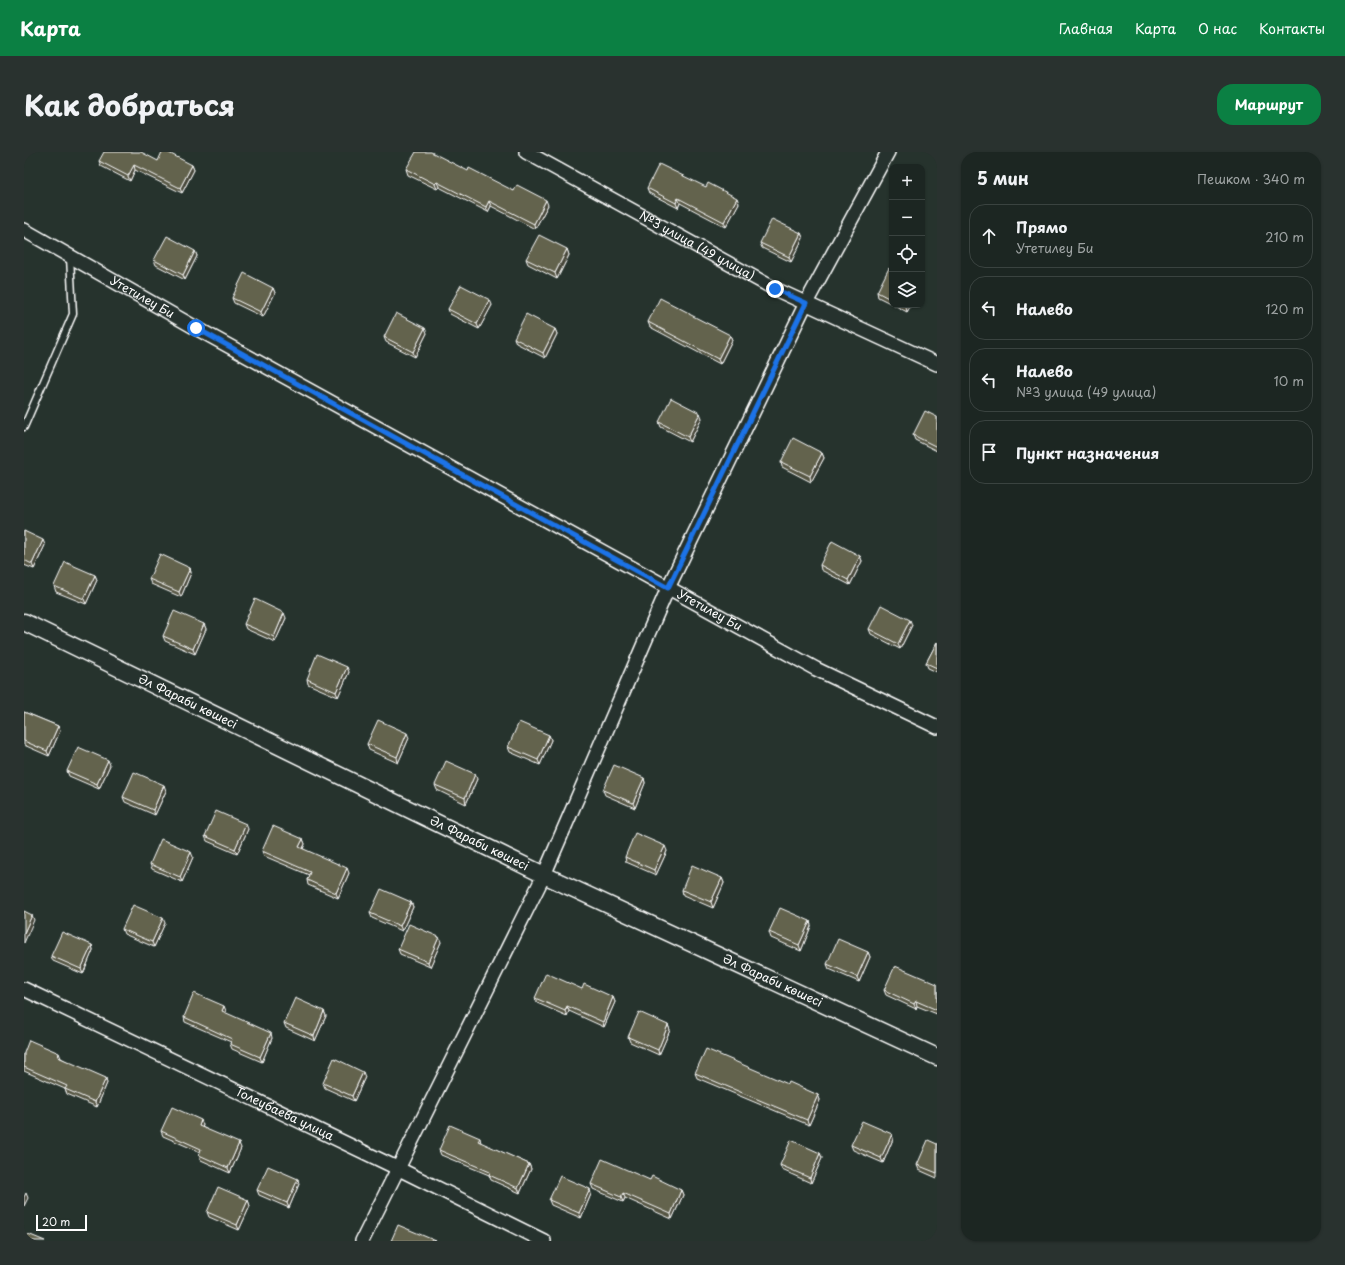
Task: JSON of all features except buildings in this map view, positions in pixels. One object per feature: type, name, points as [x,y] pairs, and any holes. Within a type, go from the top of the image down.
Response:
[{"type":"street","name":"№3 улица (49 улица)","points":[[526,152],[775,289],[937,364]]},
{"type":"street","points":[[362,1241],[544,875],[668,588],[806,303],[888,152]]},
{"type":"street","name":"Утетилеу Би","points":[[24,230],[203,332],[816,669],[937,727]]},
{"type":"street","name":"Әл Фараби көшесі","points":[[24,622],[544,875],[937,1057]]},
{"type":"street","name":"Толеубаева улица","points":[[24,989],[397,1168],[544,1241]]},
{"type":"lane","points":[[24,427],[73,314],[70,256]]},
{"type":"route","points":[[196,328],[668,588],[806,303],[775,289]]}]
